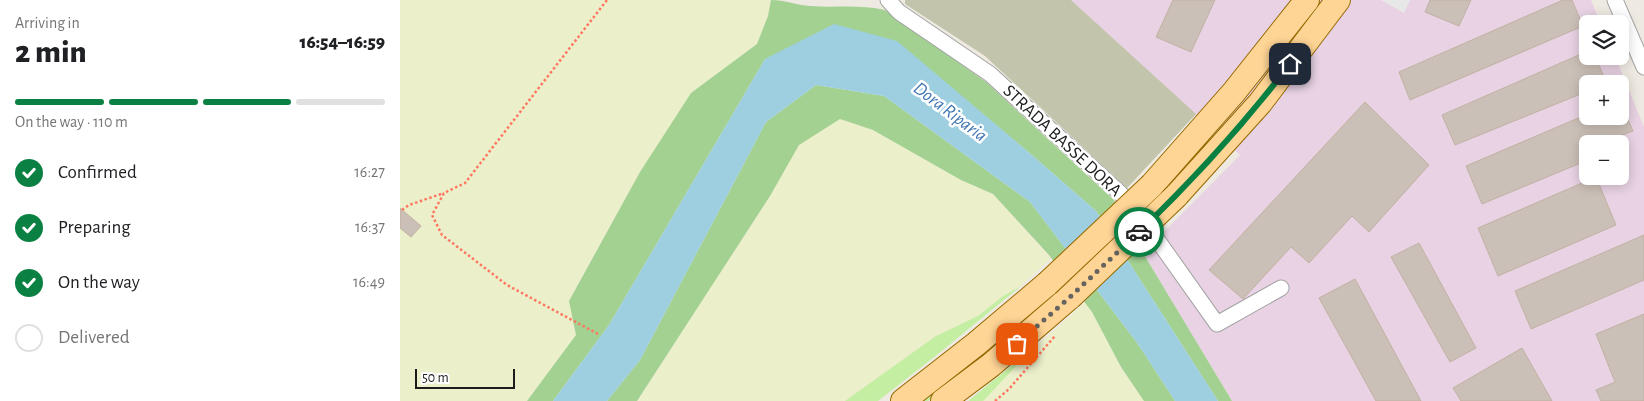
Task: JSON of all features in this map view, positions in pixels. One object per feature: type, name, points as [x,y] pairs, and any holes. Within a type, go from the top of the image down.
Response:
[{"type":"main road","points":[[903,401],[976,344],[1047,284],[1152,184],[1234,92],[1306,0]]},
{"type":"main road","points":[[943,401],[991,365],[1070,297],[1176,196],[1253,110],[1338,0]]},
{"type":"street","name":"STRADA BASSE DORA","points":[[888,0],[899,12],[990,74],[1120,193],[1139,214],[1217,324],[1281,288]]},
{"type":"street","points":[[1615,0],[1644,67]]},
{"type":"path","points":[[402,210],[409,205],[444,193],[464,183],[607,0]]},
{"type":"path","points":[[444,193],[432,215],[442,235],[507,285],[598,334]]},
{"type":"path","points":[[995,401],[1010,389],[1056,335]]},
{"type":"shaded area","points":[[400,0],[771,0],[768,16],[757,44],[691,93],[640,172],[569,300],[576,335],[527,401],[400,401]]},
{"type":"shaded area","points":[[905,0],[1071,0],[1196,114],[1127,188],[985,56],[905,4]]},
{"type":"shaded area","points":[[1071,0],[1591,0],[1597,15],[1579,15],[1579,65],[1619,65],[1623,75],[1579,75],[1579,125],[1629,125],[1629,90],[1644,127],[1644,401],[1232,401],[1143,253],[1240,155]]},
{"type":"shaded area","points":[[1381,0],[1410,0],[1404,13]]},
{"type":"shaded area","points":[[840,119],[873,130],[961,180],[993,194],[1051,258],[1021,286],[1003,296],[978,316],[936,336],[845,401],[637,401],[770,196],[799,145]]},
{"type":"shaded area","points":[[1085,302],[1121,368],[1144,401],[982,401],[1020,362],[1020,359]]},
{"type":"green space","points":[[771,0],[810,6],[876,8],[885,10],[986,82],[1113,199],[1148,248],[1143,253],[1232,401],[1218,401],[1096,211],[897,42],[765,59],[609,325],[553,401],[527,401],[576,335],[569,301],[640,172],[691,93],[757,44],[768,16]]},
{"type":"green space","points":[[816,85],[884,96],[1030,202],[1138,344],[1175,401],[1144,401],[1121,367],[1092,312],[1049,255],[993,194],[961,180],[873,130],[840,119],[799,145],[770,196],[637,401],[607,401],[640,360],[766,122]]},
{"type":"green space","points":[[1021,286],[878,401],[845,401],[936,336],[978,316],[1003,296]]},
{"type":"green space","points":[[983,347],[988,354],[928,401],[916,401]]},
{"type":"green space","points":[[1020,359],[1020,362],[983,401],[968,401]]},
{"type":"water","name":"Dora Riparia","points":[[834,24],[897,41],[1096,211],[1218,401],[1175,401],[1138,344],[1030,202],[884,96],[816,85],[766,122],[640,360],[607,401],[553,401],[609,325],[765,59]]},
{"type":"building","points":[[1173,0],[1215,0],[1191,52],[1156,37]]},
{"type":"building","points":[[1430,0],[1471,0],[1459,26],[1425,12]]},
{"type":"building","points":[[1563,0],[1572,0],[1579,17],[1579,28],[1410,100],[1399,72]]},
{"type":"building","points":[[1579,55],[1579,65],[1599,65],[1603,75],[1579,75],[1579,95],[1455,145],[1442,115]]},
{"type":"building","points":[[1365,102],[1429,165],[1369,232],[1352,216],[1309,263],[1291,247],[1243,299],[1209,270]]},
{"type":"building","points":[[1579,118],[1579,125],[1629,125],[1629,122],[1633,131],[1622,135],[1579,135],[1579,164],[1482,204],[1466,166]]},
{"type":"building","points":[[1579,184],[1599,185],[1616,225],[1498,276],[1478,228]]},
{"type":"building","points":[[400,208],[421,226],[411,237],[400,228]]},
{"type":"building","points":[[1644,235],[1644,280],[1531,329],[1515,291]]},
{"type":"building","points":[[1419,243],[1476,348],[1450,362],[1391,257]]},
{"type":"building","points":[[1355,279],[1421,401],[1376,401],[1319,298]]},
{"type":"building","points":[[1644,314],[1644,401],[1601,401],[1596,390],[1615,382],[1596,334]]},
{"type":"building","points":[[1522,348],[1552,401],[1461,401],[1453,388]]},
{"type":"way so far","points":[[1017,344],[1139,232]]},
{"type":"route","points":[[1139,232],[1176,196],[1260,103],[1290,64]]}]
